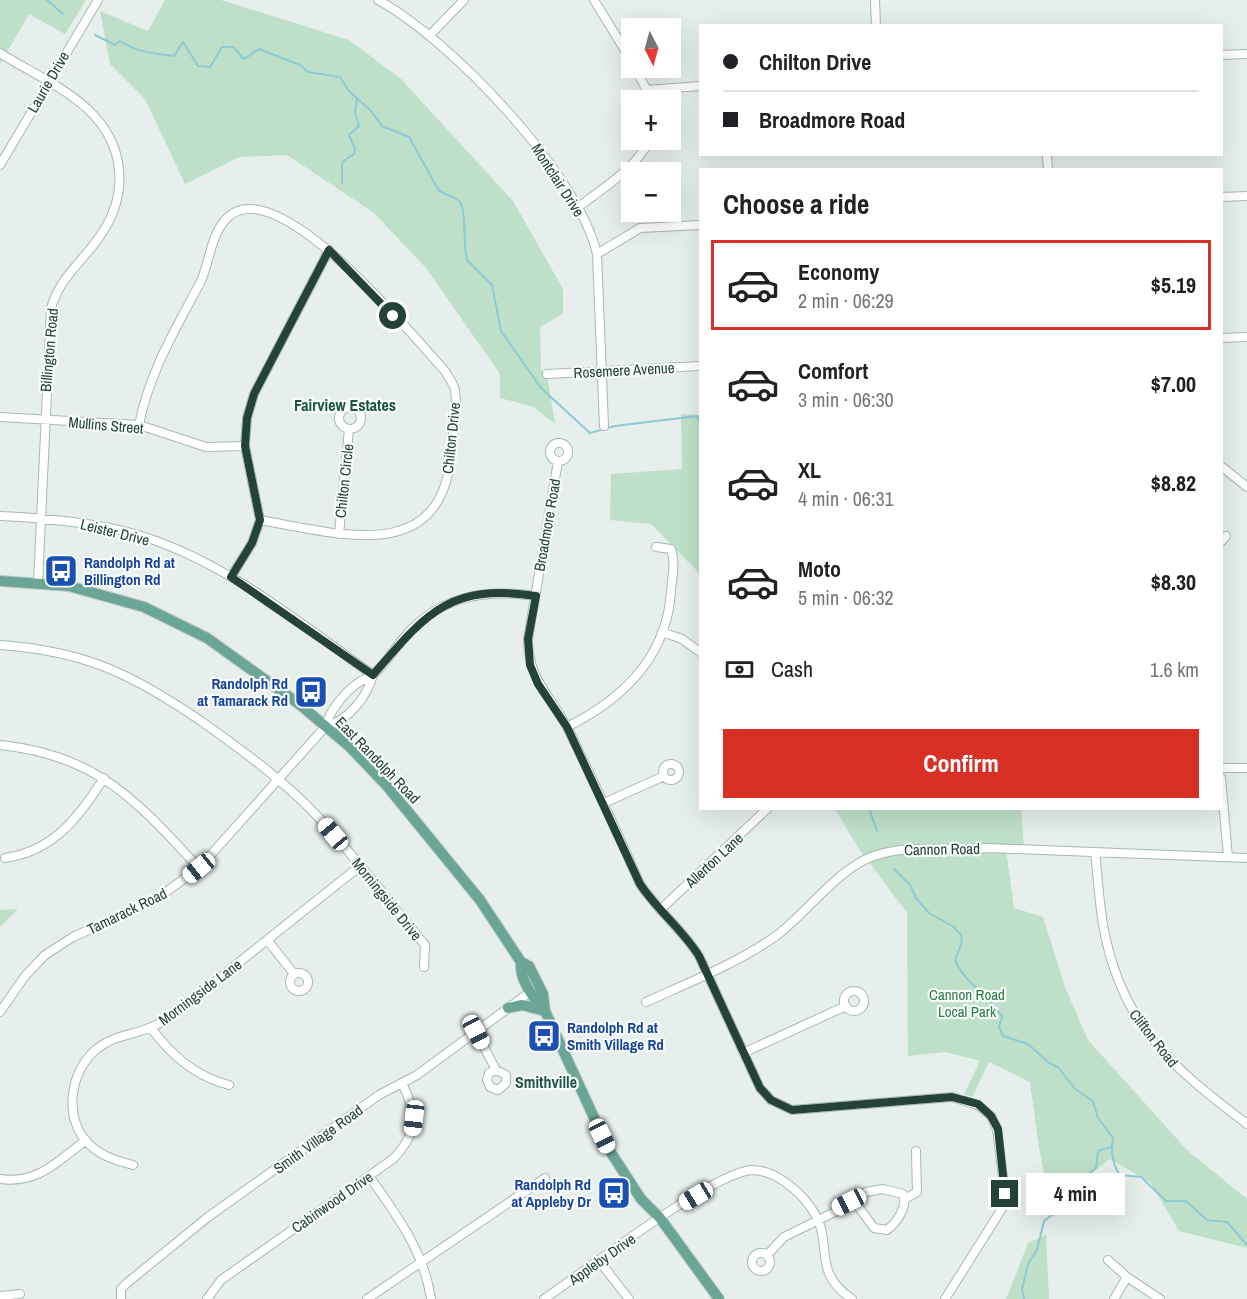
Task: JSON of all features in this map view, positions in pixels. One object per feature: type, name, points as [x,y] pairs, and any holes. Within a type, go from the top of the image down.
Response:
[{"type":"main road","name":"East Randolph Road","points":[[0,582],[69,586],[110,596],[178,622],[242,662],[326,726],[387,786],[480,900],[522,962],[529,966],[543,994],[545,1011]]},
{"type":"main road","name":"East Randolph Road","points":[[522,962],[520,971],[530,992],[545,1011],[608,1149],[641,1199],[660,1218],[718,1299]]},
{"type":"main road","points":[[508,1008],[522,1005],[545,1011]]},
{"type":"street","name":"Laurie Drive","points":[[0,165],[98,0]]},
{"type":"street","name":"Montclair Drive","points":[[378,0],[405,15],[430,35],[532,139],[559,176],[593,238],[597,254],[604,426]]},
{"type":"street","points":[[430,35],[464,0]]},
{"type":"street","points":[[594,0],[621,44]]},
{"type":"street","points":[[874,0],[876,24]]},
{"type":"street","name":"Billington Road","points":[[0,53],[85,105],[103,124],[117,156],[120,182],[111,220],[64,278],[55,294],[49,321],[38,583]]},
{"type":"street","points":[[1223,55],[1247,54]]},
{"type":"street","points":[[640,78],[647,90],[699,87]]},
{"type":"street","points":[[577,208],[628,168],[645,150]]},
{"type":"street","points":[[1047,157],[1048,168]]},
{"type":"street","points":[[1223,197],[1247,196]]},
{"type":"street","name":"Chilton Drive","points":[[139,425],[148,383],[202,278],[218,231],[228,217],[241,209],[254,208],[267,211],[329,250],[445,371],[455,390],[450,469],[441,494],[430,511],[399,532],[380,537],[339,534],[260,520]]},
{"type":"street","points":[[597,254],[640,228],[699,225]]},
{"type":"street","points":[[231,577],[252,543],[260,520],[245,446],[247,418],[254,394],[329,250]]},
{"type":"street","points":[[1223,338],[1247,337]]},
{"type":"street","name":"Rosemere Avenue","points":[[547,374],[699,366]]},
{"type":"street","name":"Mullins Street","points":[[0,417],[139,425],[206,447],[245,446]]},
{"type":"street","name":"Chilton Circle","points":[[339,534],[349,429]]},
{"type":"street","name":"Broadmore Road","points":[[558,461],[528,639],[530,665],[538,684],[567,727],[640,884],[660,910],[692,944],[760,1088],[771,1100],[792,1110],[952,1097],[978,1104],[991,1116],[998,1129],[1005,1194],[1004,1207],[945,1299]]},
{"type":"street","points":[[1223,468],[1247,487]]},
{"type":"street","name":"Leister Drive","points":[[0,516],[89,523],[136,535],[192,556],[231,577],[373,675]]},
{"type":"street","points":[[567,727],[597,711],[628,688],[645,666],[663,633],[671,598],[674,558],[671,549],[656,547]]},
{"type":"street","name":"Tamarack Road","points":[[0,1012],[25,976],[45,955],[73,937],[155,900],[199,868],[326,726],[328,715],[357,683],[373,675],[428,615],[453,601],[490,592],[536,596]]},
{"type":"street","points":[[663,633],[682,639],[699,651]]},
{"type":"street","name":"Morningside Drive","points":[[0,645],[47,650],[118,670],[153,688],[256,759],[320,818],[425,945],[424,967]]},
{"type":"street","name":"Tamarack Road","points":[[326,726],[339,723],[369,690],[373,675]]},
{"type":"street","points":[[0,745],[34,749],[75,762],[104,778],[138,804],[199,868]]},
{"type":"street","points":[[1223,768],[1247,768]]},
{"type":"street","points":[[603,803],[664,776]]},
{"type":"street","points":[[5,858],[32,851],[63,833],[81,815],[104,778]]},
{"type":"street","points":[[1223,801],[1228,857]]},
{"type":"street","name":"Allerton Lane","points":[[660,910],[766,810]]},
{"type":"street","name":"Cannon Road","points":[[646,1002],[749,954],[777,935],[843,875],[878,854],[912,848],[1247,858]]},
{"type":"street","name":"Clifton Road","points":[[1095,852],[1103,927],[1121,991],[1131,1010],[1161,1052],[1179,1070],[1247,1124]]},
{"type":"street","name":"Morningside Lane","points":[[133,1165],[110,1158],[80,1133],[74,1114],[72,1094],[77,1074],[86,1059],[99,1047],[117,1038],[151,1028],[173,1015],[360,866]]},
{"type":"street","points":[[268,941],[294,974]]},
{"type":"street","name":"Smith Village Road","points":[[121,1299],[121,1290],[127,1283],[208,1217],[379,1095],[402,1083],[530,992]]},
{"type":"street","points":[[743,1053],[846,1006]]},
{"type":"street","points":[[151,1028],[182,1063],[200,1074],[229,1085]]},
{"type":"street","points":[[476,1032],[496,1070]]},
{"type":"street","name":"Cabinwood Drive","points":[[207,1299],[221,1280],[369,1176],[405,1147],[412,1131],[412,1105],[402,1083]]},
{"type":"street","points":[[0,1179],[13,1181],[35,1177],[86,1140]]},
{"type":"street","points":[[855,1202],[874,1228],[886,1230],[900,1215],[905,1199],[917,1192],[916,1151]]},
{"type":"street","points":[[660,1218],[732,1174],[753,1170],[772,1174],[787,1184],[811,1208],[817,1219],[829,1278],[839,1290],[852,1299]]},
{"type":"street","points":[[369,1176],[404,1224],[421,1261],[431,1299]]},
{"type":"street","points":[[367,1299],[544,1178]]},
{"type":"street","points":[[767,1255],[784,1237],[855,1202],[866,1192],[883,1189],[903,1194],[905,1199]]},
{"type":"street","name":"Appleby Drive","points":[[544,1299],[660,1218]]},
{"type":"street","points":[[1108,1260],[1127,1277],[1160,1299]]},
{"type":"street","points":[[600,1262],[629,1299]]},
{"type":"street","points":[[1114,1299],[1127,1277]]},
{"type":"street","points":[[0,1296],[21,1294]]},
{"type":"green space","points":[[0,0],[86,0],[65,34],[29,14],[0,64]]},
{"type":"green space","points":[[165,0],[221,0],[349,40],[401,79],[513,201],[563,289],[563,314],[540,327],[541,370],[547,374],[555,424],[534,407],[500,398],[500,374],[426,268],[374,213],[287,155],[239,157],[185,184],[145,99],[110,64],[100,11],[148,31]]},
{"type":"green space","points":[[681,414],[699,415],[699,573],[651,524],[610,520],[611,474],[682,469]]},
{"type":"green space","name":"Cannon Road Local Park","points":[[836,810],[1021,810],[1024,848],[1006,849],[1014,908],[1043,917],[1065,987],[1088,1040],[1187,1150],[1247,1199],[1247,1248],[1179,1231],[1150,1182],[1110,1159],[1089,1175],[1053,1216],[1039,1148],[1030,1082],[989,1062],[972,1097],[964,1094],[980,1061],[945,1052],[908,1056],[907,913],[859,849]]},
{"type":"green space","points":[[18,909],[0,927],[0,910]]},
{"type":"green space","points":[[1046,1235],[1049,1299],[1006,1299],[1028,1243]]},
{"type":"waterway","points":[[47,0],[63,14]]},
{"type":"waterway","points":[[95,35],[115,45],[120,41],[139,50],[174,56],[183,42],[198,66],[210,67],[222,47],[233,47],[244,59],[259,49],[300,65],[308,72],[340,77],[349,91],[371,111],[382,126],[409,137],[438,189],[459,201],[463,212],[467,260],[492,285],[501,331],[541,388],[590,433],[615,426],[697,416],[699,420]]},
{"type":"waterway","points":[[342,183],[342,162],[354,154],[355,149],[349,135],[359,126],[355,112],[357,99]]},
{"type":"waterway","points":[[870,810],[877,831]]},
{"type":"waterway","points":[[894,869],[911,886],[916,898],[929,913],[954,927],[961,935],[962,942],[955,960],[965,976],[997,1009],[1002,1017],[999,1027],[1003,1036],[1028,1044],[1049,1063],[1058,1067],[1075,1089],[1093,1101],[1098,1118],[1113,1138],[1113,1157],[1120,1175],[1141,1177],[1166,1201],[1186,1201],[1207,1220],[1227,1222],[1247,1245]]},
{"type":"waterway","points":[[1024,1299],[1022,1289],[1028,1264],[1037,1250],[1044,1221],[1066,1204],[1082,1179],[1096,1168],[1098,1151],[1111,1147]]},
{"type":"place","name":"Randolph Rd at Billington Rd","points":[[61,571]]},
{"type":"place","name":"Randolph Rd at Tamarack Rd","points":[[311,692]]},
{"type":"place","name":"Randolph Rd at Smith Village Rd","points":[[544,1036]]},
{"type":"place","name":"Randolph Rd at Appleby Dr","points":[[614,1193]]},
{"type":"district","name":"Fairview Estates","points":[[345,405]]},
{"type":"district","name":"Smithville","points":[[546,1082]]},
{"type":"route","points":[[393,316],[329,250],[254,394],[247,418],[245,446],[260,509],[260,520],[252,543],[231,577],[373,675],[428,615],[453,601],[490,592],[536,596],[528,639],[528,652],[530,665],[538,684],[561,715],[640,884],[652,901],[692,944],[699,956],[760,1088],[771,1100],[792,1110],[952,1097],[978,1104],[991,1116],[998,1129],[1005,1194]]}]
